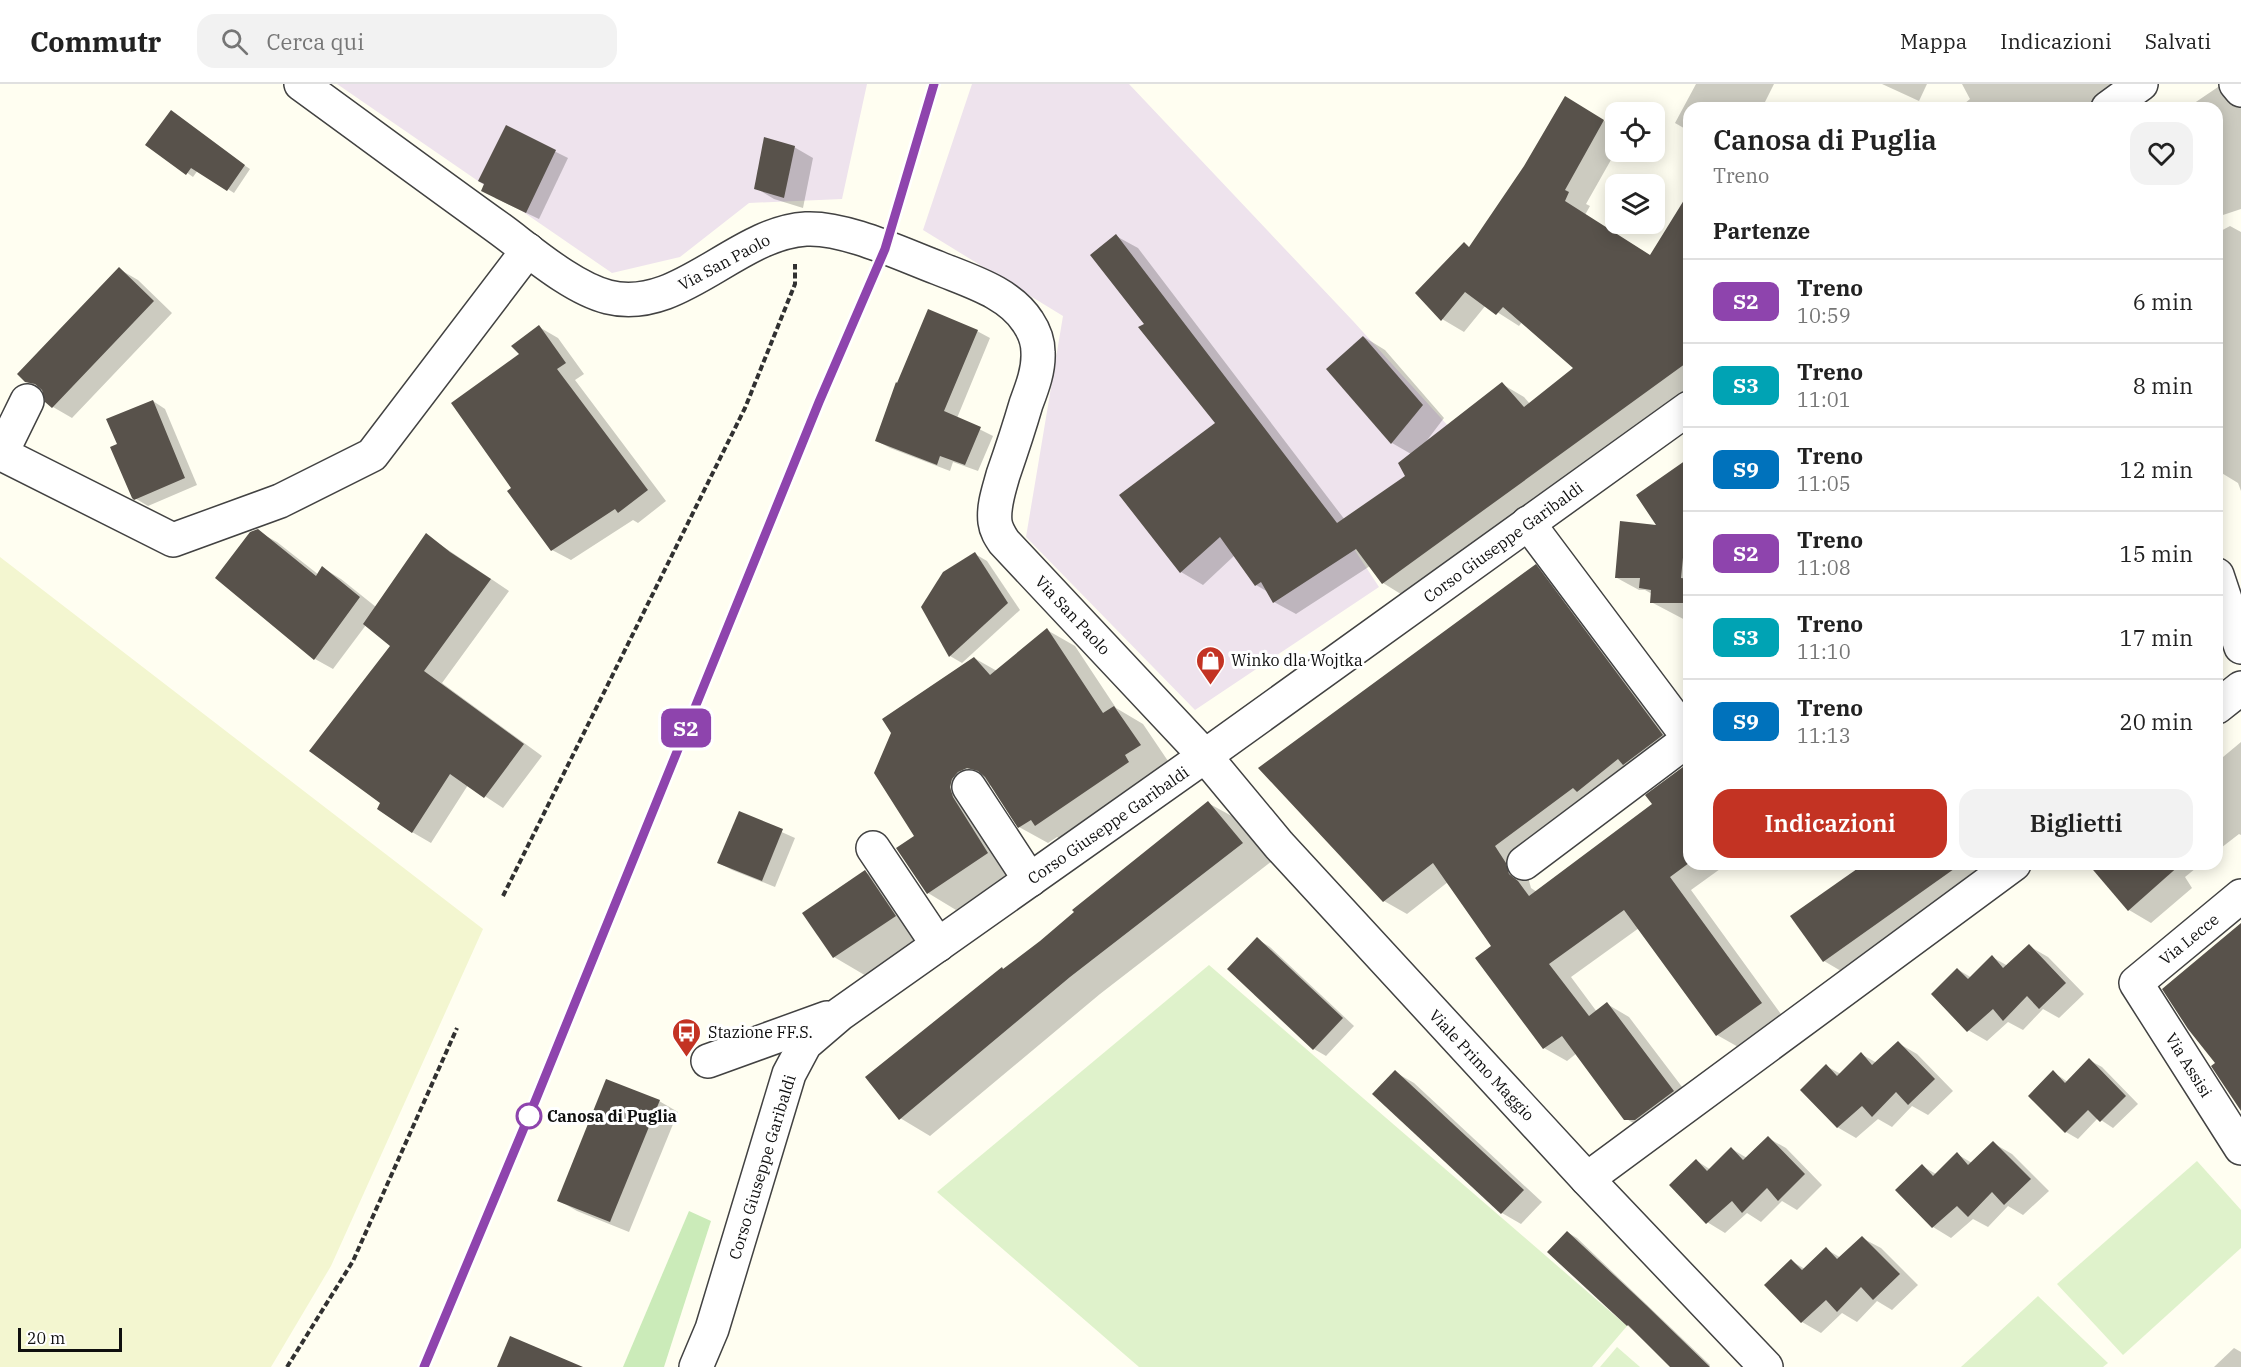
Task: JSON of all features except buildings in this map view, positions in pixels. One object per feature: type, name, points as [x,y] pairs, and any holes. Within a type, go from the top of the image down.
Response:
[{"type":"street","name":"Via San Paolo","points":[[301,84],[528,250],[579,286],[593,293],[610,298],[648,297],[681,285],[771,236],[795,230],[825,230],[862,240],[980,286],[1007,300],[1021,312],[1036,340],[1038,364],[996,500],[995,523],[998,533],[1205,756]]},
{"type":"street","points":[[2116,102],[2141,84]]},
{"type":"street","points":[[2236,84],[2241,90]]},
{"type":"street","points":[[27,401],[1,453],[173,540],[280,501],[372,455],[528,250]]},
{"type":"street","name":"Corso Giuseppe Garibaldi","points":[[696,1367],[712,1329],[789,1074],[805,1044],[840,1014],[1205,756],[1683,412]]},
{"type":"street","points":[[1528,524],[1683,730]]},
{"type":"street","points":[[2223,593],[2241,647]]},
{"type":"street","points":[[2223,702],[2241,688]]},
{"type":"street","points":[[1524,863],[1683,743]]},
{"type":"street","name":"Viale Primo Maggio","points":[[1205,756],[1279,845],[1587,1179],[1766,1367]]},
{"type":"street","points":[[969,787],[1030,880]]},
{"type":"street","points":[[873,848],[938,945]]},
{"type":"street","points":[[1587,1179],[2005,870]]},
{"type":"street","name":"Via Lecce","points":[[2136,982],[2241,896]]},
{"type":"street","name":"Via Assisi","points":[[2136,982],[2237,1134]]},
{"type":"street","points":[[708,1061],[840,1014]]},
{"type":"path","points":[[503,896],[745,408],[795,284],[795,230]]},
{"type":"path","points":[[287,1367],[353,1261],[458,1028]]},
{"type":"shaded area","points":[[337,84],[867,84],[842,199],[749,203],[680,257],[612,273]]},
{"type":"shaded area","points":[[972,84],[1129,84],[1353,321],[1460,439],[1337,523],[1379,587],[1195,710],[1026,537],[1063,316],[923,230]]},
{"type":"green space","points":[[0,557],[483,929],[331,1266],[271,1367],[0,1367]]},
{"type":"green space","points":[[1209,965],[1627,1326],[1592,1367],[1139,1367],[937,1192]]},
{"type":"green space","points":[[2197,1161],[2241,1210],[2241,1248],[2123,1355],[2057,1284]]},
{"type":"green space","points":[[689,1211],[711,1221],[664,1367],[623,1367]]},
{"type":"green space","points":[[2038,1296],[2108,1363],[2103,1367],[1961,1367]]},
{"type":"green space","points":[[1617,1347],[1640,1367],[1600,1367]]},
{"type":"railway","points":[[424,1367],[536,1099],[818,402],[885,249],[934,84]]},
{"type":"train","name":"S2","points":[[424,1367],[536,1099],[819,402],[885,249],[934,84]]},
{"type":"place","name":"Winko dla Wojtka","points":[[1210,686]]},
{"type":"place","name":"Stazione FF.S.","points":[[687,1058]]},
{"type":"place","name":"Canosa di Puglia","points":[[529,1116]]}]
